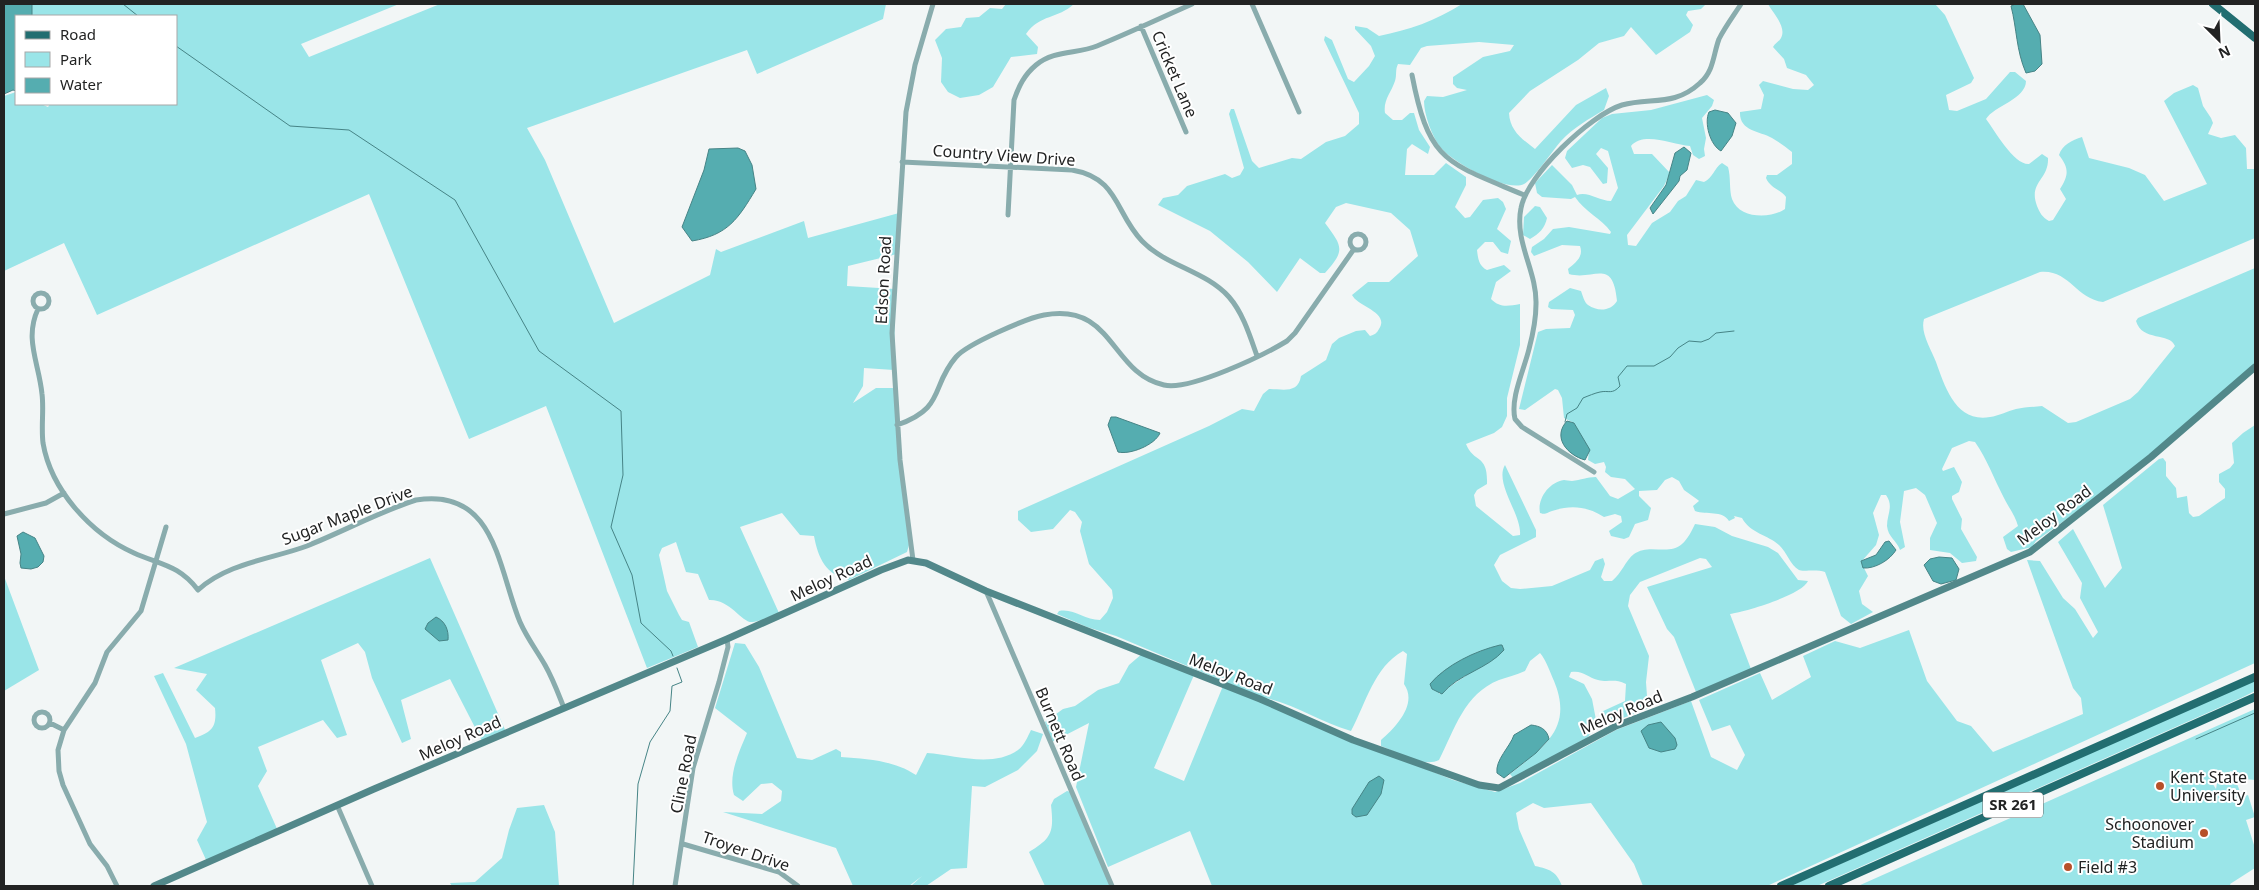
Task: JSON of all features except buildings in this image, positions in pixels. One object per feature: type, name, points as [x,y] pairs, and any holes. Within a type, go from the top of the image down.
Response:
[{"type":"main road","points":[[2213,4],[2255,38]]},
{"type":"main road","name":"SR 261","points":[[1781,886],[2255,677]]},
{"type":"main road","name":"SR 261","points":[[1830,886],[2255,697]]},
{"type":"street","name":"Edson Road","points":[[913,560],[898,425],[892,333],[902,162],[910,90],[923,34],[933,4]]},
{"type":"street","points":[[1008,215],[1014,100],[1019,85],[1027,74],[1037,64],[1049,57],[1089,48],[1192,4]]},
{"type":"street","points":[[1252,4],[1299,112]]},
{"type":"street","points":[[1594,472],[1522,427],[1515,419],[1517,394],[1534,331],[1536,303],[1519,228],[1524,195],[1548,163],[1577,134],[1600,115],[1626,104],[1666,101],[1678,98],[1700,84],[1711,69],[1722,34],[1742,4]]},
{"type":"street","name":"Cricket Lane","points":[[1141,26],[1186,132]]},
{"type":"street","points":[[1412,75],[1424,123],[1442,153],[1462,170],[1524,195]]},
{"type":"street","name":"Country View Drive","points":[[902,162],[1081,172],[1105,184],[1114,194],[1134,230],[1148,246],[1215,285],[1228,296],[1240,315],[1257,356]]},
{"type":"street","points":[[898,425],[920,416],[928,408],[950,365],[965,349],[1044,315],[1068,314],[1091,321],[1107,335],[1134,370],[1143,377],[1166,386],[1200,381],[1276,347],[1295,333],[1354,249]]},
{"type":"street","points":[[38,309],[31,336],[32,352],[42,392],[43,442],[50,465],[64,493],[82,515],[105,536],[128,550],[157,561]]},
{"type":"street","name":"Meloy Road","points":[[154,886],[338,805],[727,639],[881,570],[900,562],[913,560],[926,563],[986,591],[1260,700],[1353,740],[1478,785],[1499,788],[1616,726],[1692,697],[2030,552],[2144,462],[2255,367]]},
{"type":"street","points":[[4,514],[46,503],[64,493]]},
{"type":"street","name":"Sugar Maple Drive","points":[[157,561],[180,571],[198,590],[209,582],[246,564],[304,547],[406,503],[425,498],[451,501],[467,508],[488,530],[520,622],[549,672],[564,708]]},
{"type":"street","points":[[117,886],[107,866],[90,844],[60,777],[58,756],[64,730],[95,683],[110,646],[134,623],[142,611],[166,527]]},
{"type":"street","name":"Burnett Road","points":[[986,591],[1112,886]]},
{"type":"street","name":"Cline Road","points":[[675,886],[683,844],[693,768],[720,682],[728,647],[727,639]]},
{"type":"street","points":[[50,723],[64,730]]},
{"type":"street","points":[[338,805],[372,886]]},
{"type":"street","name":"Troyer Drive","points":[[683,844],[779,872],[798,886]]},
{"type":"green space","points":[[32,4],[399,4],[301,44],[309,57],[440,4],[886,4],[883,19],[757,74],[747,50],[527,128],[545,160],[614,323],[710,275],[716,249],[721,252],[804,221],[808,238],[899,213],[897,254],[848,266],[847,286],[895,289],[894,370],[864,368],[863,386],[853,403],[876,388],[895,388],[909,545],[907,552],[849,580],[841,578],[829,570],[821,558],[814,536],[800,535],[782,513],[740,527],[779,613],[763,620],[749,622],[724,603],[709,600],[698,574],[686,572],[676,542],[662,548],[659,555],[667,591],[682,620],[689,622],[698,647],[647,668],[546,406],[469,439],[369,194],[97,315],[64,243],[4,271],[4,96],[15,92],[15,105],[43,105],[48,107],[49,105],[178,105],[178,15],[32,15]]},
{"type":"green space","points":[[1006,4],[1074,4],[1031,28],[1026,34],[1038,47],[1037,54],[1011,57],[993,87],[979,95],[960,98],[948,92],[941,82],[942,58],[935,40],[946,29],[961,27],[966,18],[979,17],[990,8],[1002,9]]},
{"type":"green space","points":[[1462,4],[1706,4],[1701,9],[1688,11],[1686,15],[1693,25],[1690,32],[1656,55],[1631,27],[1624,36],[1599,43],[1578,60],[1530,91],[1509,113],[1514,130],[1535,149],[1576,105],[1606,88],[1609,96],[1604,110],[1566,136],[1528,181],[1516,186],[1493,180],[1467,168],[1446,153],[1434,137],[1424,107],[1424,101],[1427,96],[1443,97],[1467,90],[1457,88],[1453,84],[1453,77],[1483,57],[1510,51],[1514,45],[1479,42],[1427,46],[1421,48],[1410,65],[1398,64],[1397,66],[1395,81],[1385,104],[1385,113],[1393,120],[1402,120],[1410,113],[1414,113],[1419,130],[1430,147],[1428,154],[1412,144],[1407,149],[1405,175],[1434,175],[1446,163],[1466,177],[1466,185],[1455,207],[1465,218],[1470,217],[1483,200],[1498,198],[1503,202],[1506,209],[1497,229],[1511,241],[1508,254],[1501,252],[1493,242],[1485,242],[1477,250],[1479,262],[1487,270],[1504,265],[1511,271],[1496,282],[1491,299],[1501,305],[1520,304],[1520,345],[1507,398],[1507,416],[1502,427],[1494,433],[1466,444],[1469,450],[1483,463],[1487,474],[1487,484],[1477,490],[1474,495],[1476,506],[1513,536],[1520,535],[1517,518],[1503,481],[1505,465],[1536,530],[1536,537],[1500,555],[1494,565],[1502,581],[1511,588],[1520,589],[1552,586],[1590,570],[1595,561],[1603,558],[1605,564],[1601,577],[1604,581],[1612,581],[1634,554],[1646,549],[1665,550],[1677,547],[1686,540],[1695,524],[1715,527],[1732,536],[1768,547],[1778,553],[1798,580],[1808,581],[1804,586],[1785,597],[1730,614],[1751,669],[1696,692],[1674,637],[1667,629],[1647,587],[1712,567],[1706,559],[1700,558],[1640,582],[1630,595],[1628,606],[1649,656],[1646,682],[1647,696],[1651,703],[1649,708],[1605,725],[1601,719],[1601,712],[1625,701],[1626,684],[1618,681],[1598,680],[1582,673],[1571,672],[1569,677],[1584,684],[1592,699],[1597,725],[1588,737],[1514,779],[1510,774],[1544,745],[1558,724],[1560,712],[1559,698],[1554,681],[1540,653],[1530,661],[1525,671],[1499,680],[1477,694],[1462,714],[1439,760],[1433,762],[1418,761],[1381,746],[1381,740],[1399,722],[1407,707],[1408,692],[1404,684],[1407,654],[1403,651],[1385,666],[1378,676],[1351,731],[1339,727],[1284,704],[1261,697],[1116,636],[1087,627],[1057,614],[1059,611],[1069,611],[1100,620],[1107,612],[1113,598],[1112,590],[1089,564],[1080,531],[1082,522],[1075,512],[1070,510],[1053,529],[1031,532],[1018,520],[1018,511],[1209,426],[1242,409],[1254,411],[1263,394],[1269,389],[1284,390],[1297,386],[1301,376],[1326,360],[1332,344],[1339,338],[1356,331],[1365,330],[1370,336],[1377,332],[1381,323],[1380,318],[1352,295],[1368,282],[1389,282],[1418,256],[1410,230],[1391,213],[1346,203],[1336,207],[1325,223],[1335,237],[1339,248],[1339,253],[1332,265],[1325,273],[1320,273],[1300,258],[1277,292],[1248,262],[1210,231],[1158,205],[1163,198],[1178,195],[1187,186],[1225,174],[1232,178],[1240,175],[1244,168],[1229,114],[1231,109],[1234,109],[1252,161],[1259,168],[1292,158],[1301,159],[1326,142],[1345,136],[1359,124],[1359,113],[1324,40],[1325,36],[1332,40],[1348,79],[1354,82],[1369,66],[1375,56],[1371,46],[1355,29],[1355,26],[1367,28],[1379,36],[1422,24]],"holes":[[[1502,645],[1504,650],[1439,694],[1442,672],[1478,652]]]},
{"type":"green space","points":[[1768,4],[1935,4],[1945,15],[1974,78],[1971,83],[1946,95],[1949,110],[1957,111],[1986,99],[2010,72],[2015,72],[2026,81],[2021,93],[1990,114],[1986,119],[2005,146],[2023,163],[2029,164],[2042,154],[2048,158],[2045,171],[2035,191],[2035,198],[2040,213],[2049,221],[2053,220],[2066,199],[2060,189],[2067,172],[2065,164],[2059,155],[2062,148],[2068,143],[2082,137],[2089,158],[2129,168],[2145,175],[2164,201],[2207,184],[2164,101],[2174,93],[2193,85],[2198,88],[2203,106],[2213,123],[2208,134],[2221,138],[2235,135],[2246,148],[2247,169],[2255,169],[2255,238],[2103,302],[2086,296],[2066,279],[2058,275],[2050,272],[2040,272],[1924,319],[1923,330],[1943,382],[1960,409],[1978,417],[1990,417],[2019,408],[2042,406],[2068,423],[2076,422],[2130,399],[2138,392],[2175,346],[2168,339],[2144,332],[2139,328],[2136,321],[2138,318],[2255,268],[2255,363],[2176,433],[2121,478],[2036,541],[2032,547],[2011,552],[2007,549],[2003,537],[2018,526],[1987,462],[1975,442],[1969,441],[1952,448],[1942,469],[1943,471],[1954,467],[1962,482],[1959,492],[1952,496],[1952,499],[1962,519],[1961,529],[1977,557],[1976,561],[1962,563],[1950,553],[1930,550],[1930,538],[1937,523],[1925,495],[1916,488],[1904,491],[1900,522],[1905,547],[1900,550],[1887,526],[1890,503],[1886,495],[1881,495],[1873,513],[1879,535],[1876,545],[1861,562],[1868,576],[1859,591],[1862,604],[1873,612],[1851,624],[1841,616],[1825,572],[1799,570],[1793,565],[1779,545],[1754,530],[1742,518],[1734,516],[1735,518],[1729,521],[1722,515],[1695,511],[1693,506],[1699,501],[1684,490],[1679,481],[1672,477],[1665,480],[1657,490],[1639,491],[1639,496],[1651,508],[1648,520],[1635,524],[1629,537],[1624,539],[1611,536],[1609,531],[1622,522],[1621,516],[1615,514],[1604,517],[1598,513],[1572,507],[1545,514],[1540,513],[1542,497],[1549,488],[1559,481],[1596,477],[1610,496],[1618,499],[1635,489],[1625,479],[1611,477],[1605,472],[1604,462],[1595,464],[1588,460],[1589,450],[1574,423],[1564,418],[1562,398],[1558,390],[1555,389],[1525,410],[1519,409],[1538,332],[1546,329],[1570,328],[1575,315],[1573,310],[1551,309],[1548,307],[1549,302],[1570,288],[1581,291],[1587,304],[1596,309],[1608,309],[1617,301],[1615,287],[1607,275],[1569,274],[1568,269],[1580,257],[1580,246],[1562,245],[1534,256],[1531,252],[1532,247],[1544,239],[1553,229],[1569,227],[1610,234],[1611,232],[1607,227],[1583,207],[1575,197],[1571,199],[1542,197],[1537,193],[1535,183],[1552,165],[1572,185],[1577,195],[1585,194],[1611,201],[1618,188],[1608,151],[1601,148],[1596,154],[1608,168],[1607,183],[1603,184],[1590,167],[1583,165],[1572,168],[1565,158],[1567,151],[1602,118],[1612,114],[1651,110],[1707,95],[1714,100],[1712,106],[1702,118],[1706,138],[1705,156],[1699,159],[1693,155],[1690,146],[1659,140],[1643,140],[1631,146],[1634,154],[1652,154],[1670,173],[1664,186],[1627,235],[1628,245],[1636,246],[1652,223],[1670,212],[1678,201],[1686,196],[1696,180],[1704,182],[1712,176],[1722,163],[1728,167],[1732,199],[1741,210],[1748,214],[1764,216],[1785,209],[1786,197],[1770,184],[1766,178],[1767,175],[1777,175],[1792,164],[1792,152],[1772,138],[1746,127],[1740,112],[1761,109],[1764,95],[1759,85],[1763,81],[1793,89],[1808,90],[1814,85],[1806,75],[1787,68],[1784,59],[1773,47],[1781,38],[1782,29],[1779,20]]},
{"type":"green space","points":[[1535,206],[1540,207],[1547,218],[1541,230],[1530,239],[1523,235],[1524,217]]},
{"type":"green space","points":[[2255,425],[2255,663],[1767,886],[1643,886],[1634,864],[1591,803],[1544,808],[1533,803],[1516,813],[1519,829],[1535,866],[1552,872],[1558,877],[1562,886],[1212,886],[1190,831],[1108,867],[1076,787],[1089,723],[1052,742],[1045,722],[1063,709],[1075,706],[1098,690],[1119,683],[1129,665],[1143,653],[1194,675],[1154,768],[1184,781],[1223,686],[1453,780],[1495,792],[1520,783],[1616,730],[1691,701],[1711,757],[1737,770],[1745,755],[1730,725],[1712,731],[1699,700],[1760,673],[1772,700],[1811,677],[1803,656],[1835,641],[1860,648],[1909,630],[1927,681],[1957,721],[1971,726],[1993,752],[2083,714],[2081,698],[2073,688],[2027,560],[2040,561],[2063,598],[2075,609],[2093,638],[2098,632],[2080,598],[2082,583],[2058,542],[2073,529],[2105,588],[2122,568],[2103,505],[2159,459],[2163,458],[2166,462],[2166,476],[2176,488],[2177,498],[2187,496],[2189,513],[2193,517],[2199,516],[2225,498],[2225,489],[2219,482],[2219,474],[2230,468],[2234,463],[2232,443]]},
{"type":"green space","points":[[430,558],[506,732],[483,743],[450,679],[401,700],[411,739],[402,743],[372,678],[365,652],[358,643],[321,660],[347,735],[337,738],[323,720],[258,747],[267,771],[258,786],[278,831],[207,862],[197,840],[207,822],[186,744],[154,676],[163,673],[195,738],[201,736],[212,728],[215,720],[215,708],[196,690],[207,674],[174,668]]},
{"type":"green space","points":[[4,576],[39,670],[4,691]]},
{"type":"green space","points":[[735,643],[745,644],[759,667],[797,758],[812,760],[836,749],[841,752],[841,757],[889,763],[916,775],[927,753],[974,759],[997,758],[1018,750],[1026,741],[1031,730],[1043,734],[1037,751],[1018,770],[985,787],[972,786],[967,868],[951,869],[926,886],[911,886],[922,876],[909,886],[853,886],[836,848],[723,812],[762,814],[781,801],[782,791],[772,783],[761,784],[743,801],[734,795],[733,772],[747,733],[715,708]]},
{"type":"green space","points":[[2255,680],[2255,691],[2241,698],[1817,886],[1790,886]]},
{"type":"green space","name":"Kent State University","points":[[2255,709],[2255,780],[2245,779],[2231,771],[2211,781],[2216,789],[2217,783],[2228,778],[2236,781],[2242,797],[2248,795],[2255,817],[2246,820],[2255,848],[2255,868],[2230,884],[2231,886],[1858,886]]},
{"type":"green space","points":[[1067,791],[1071,792],[1112,886],[1045,886],[1029,852],[1047,838],[1052,822],[1051,805],[1054,799]]},
{"type":"green space","points":[[544,805],[555,832],[559,886],[452,886],[450,883],[475,882],[502,858],[517,808]]},
{"type":"water","points":[[4,4],[32,4],[32,15],[15,15],[15,91],[4,94]]},
{"type":"water","points":[[2023,4],[2040,35],[2042,64],[2035,71],[2026,73],[2018,48],[2011,6]]},
{"type":"water","points":[[1715,110],[1728,113],[1736,123],[1732,136],[1721,151],[1711,139],[1707,122],[1709,112]]},
{"type":"water","points":[[1684,147],[1691,153],[1687,170],[1680,176],[1679,181],[1653,214],[1650,208],[1666,185],[1675,153]]},
{"type":"water","points":[[738,148],[745,151],[752,165],[756,189],[731,224],[715,235],[692,241],[682,227],[704,170],[709,149]]},
{"type":"water","points":[[1111,417],[1116,417],[1160,433],[1153,441],[1142,448],[1123,453],[1118,452],[1108,425]]},
{"type":"water","points":[[1567,421],[1574,423],[1590,450],[1585,460],[1578,458],[1567,450],[1561,439],[1563,427]]},
{"type":"water","points":[[23,532],[35,538],[44,556],[43,562],[38,567],[31,569],[21,568],[21,554],[17,536]]},
{"type":"water","points":[[1889,541],[1896,550],[1890,557],[1882,563],[1863,568],[1861,561],[1876,555],[1885,542]]},
{"type":"water","points":[[1939,557],[1952,558],[1959,569],[1956,580],[1941,584],[1933,581],[1924,565],[1930,559]]},
{"type":"water","points":[[436,617],[446,626],[448,640],[439,641],[425,629],[428,623]]},
{"type":"water","points":[[1502,645],[1504,650],[1497,657],[1456,681],[1442,694],[1432,689],[1430,684],[1453,665],[1471,655]]},
{"type":"water","points":[[1661,722],[1675,738],[1677,745],[1675,749],[1661,752],[1649,748],[1641,731],[1648,725]]},
{"type":"water","points":[[1531,725],[1543,729],[1549,739],[1536,753],[1504,778],[1497,773],[1500,758],[1514,735]]},
{"type":"water","points":[[1379,776],[1384,780],[1381,794],[1367,815],[1356,817],[1352,814],[1352,809],[1369,782]]},
{"type":"waterway","points":[[123,4],[137,15]]},
{"type":"waterway","points":[[178,47],[290,126],[349,130],[455,200],[539,351],[621,411],[623,475],[611,527],[632,575],[641,623],[671,651],[673,656]]},
{"type":"waterway","points":[[1565,422],[1567,414],[1577,408],[1583,398],[1598,392],[1617,389],[1620,386],[1618,377],[1627,366],[1654,366],[1670,357],[1678,348],[1689,341],[1701,342],[1709,339],[1716,333],[1734,331]]},
{"type":"waterway","points":[[633,886],[638,784],[650,742],[670,711],[672,686],[682,682],[677,668]]},
{"type":"waterway","points":[[2196,739],[2255,713]]},
{"type":"place","name":"Kent State University","points":[[2160,786]]},
{"type":"place","name":"Schoonover Stadium","points":[[2204,833]]},
{"type":"place","name":"Field #3","points":[[2068,867]]}]
